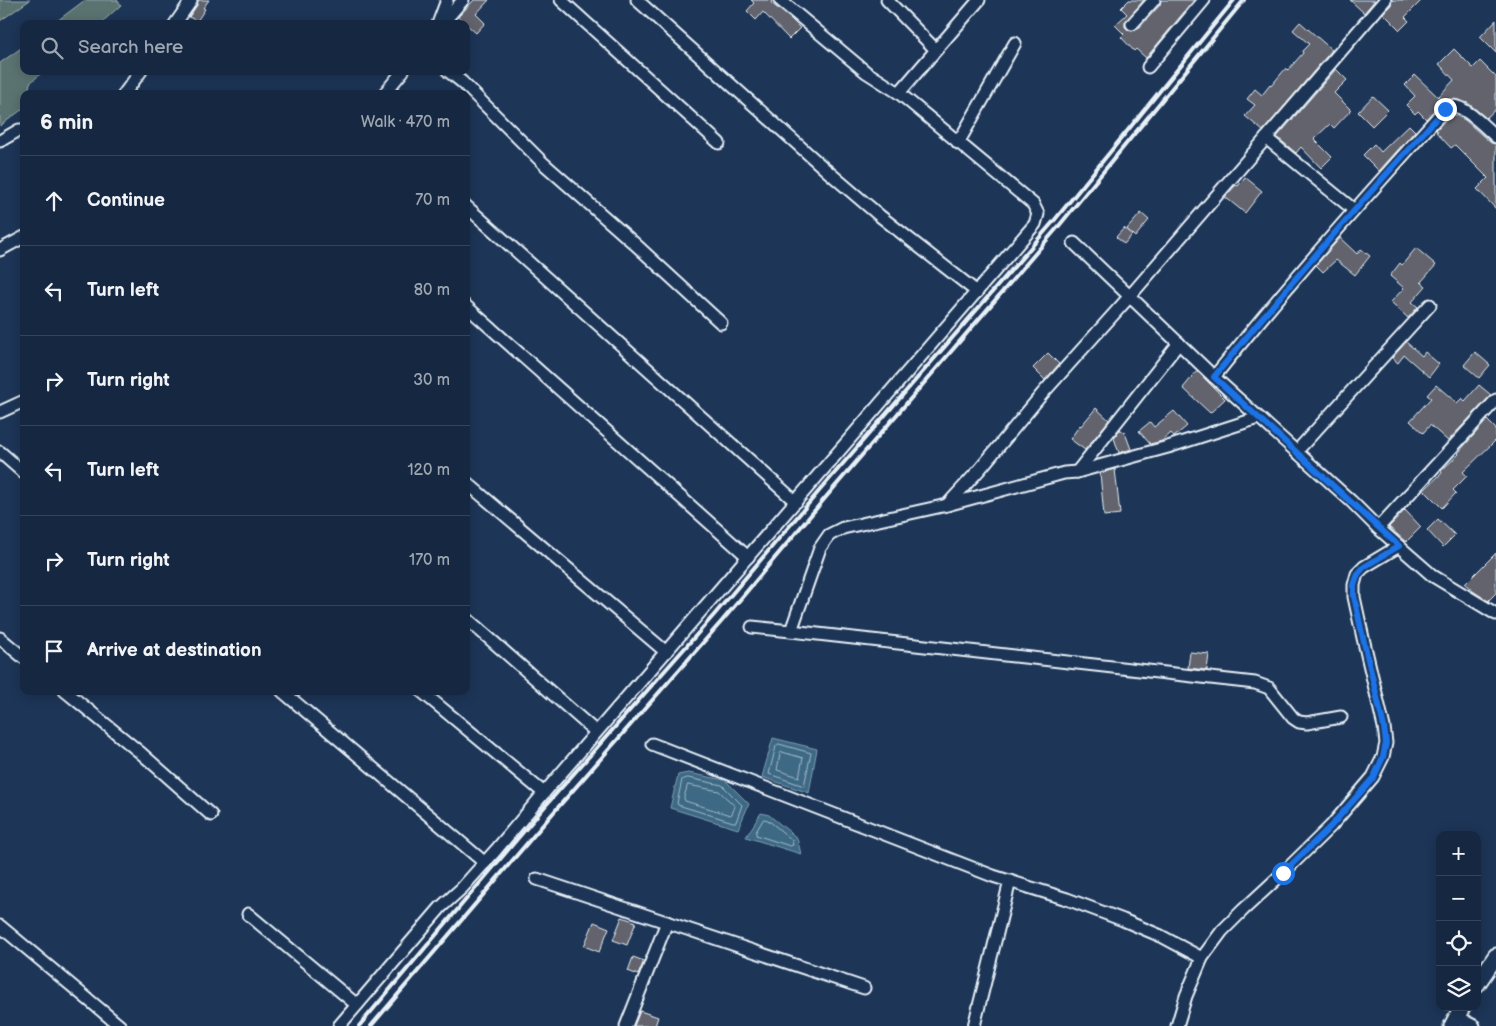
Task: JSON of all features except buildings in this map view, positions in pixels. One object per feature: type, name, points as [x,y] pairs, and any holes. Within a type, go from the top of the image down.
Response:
[{"type":"main road","points":[[1481,978],[1496,956]]},
{"type":"street","points":[[441,20],[447,0]]},
{"type":"street","points":[[444,20],[464,0]]},
{"type":"street","points":[[561,0],[719,143]]},
{"type":"street","points":[[637,0],[825,169],[880,216],[977,292]]},
{"type":"street","points":[[339,1026],[441,907],[485,863],[1035,224],[1038,214],[1033,204],[899,93],[866,72],[780,0]]},
{"type":"street","points":[[887,0],[936,50]]},
{"type":"street","points":[[899,93],[979,0]]},
{"type":"street","points":[[1132,24],[1154,0]]},
{"type":"street","points":[[1148,67],[1204,0]]},
{"type":"street","points":[[948,505],[1385,0]]},
{"type":"street","points":[[178,20],[191,1]]},
{"type":"street","points":[[958,143],[1015,43]]},
{"type":"street","points":[[127,90],[138,75]]},
{"type":"street","points":[[387,90],[400,75]]},
{"type":"street","points":[[453,75],[543,163],[721,323]]},
{"type":"street","points":[[1214,377],[1267,311],[1354,210],[1445,109],[1452,106],[1468,112],[1496,137]]},
{"type":"street","points":[[0,141],[20,130]]},
{"type":"street","points":[[1266,138],[1354,210]]},
{"type":"street","points":[[470,210],[796,502]]},
{"type":"street","points":[[0,250],[20,239]]},
{"type":"street","points":[[1074,243],[1214,377],[1351,501],[1378,528],[1433,576],[1496,614]]},
{"type":"street","points":[[1296,452],[1430,305]]},
{"type":"street","points":[[470,310],[748,557]]},
{"type":"street","points":[[1077,472],[1179,343]]},
{"type":"street","points":[[1378,528],[1496,400]]},
{"type":"street","points":[[0,412],[20,403]]},
{"type":"street","points":[[791,631],[820,548],[829,535],[843,528],[948,505],[1064,473],[1077,472],[1168,447],[1258,418]]},
{"type":"street","points":[[0,452],[20,469]]},
{"type":"street","points":[[470,485],[666,652]]},
{"type":"street","points":[[1177,1026],[1186,996],[1202,958],[1222,931],[1331,826],[1374,777],[1383,757],[1386,743],[1354,596],[1354,585],[1358,574],[1364,567],[1399,546]]},
{"type":"street","points":[[470,622],[596,732]]},
{"type":"street","points":[[752,627],[1255,683],[1269,688],[1293,718],[1300,722],[1307,723],[1341,716]]},
{"type":"street","points":[[0,638],[20,655]]},
{"type":"street","points":[[70,695],[142,754],[211,815]]},
{"type":"street","points":[[287,695],[485,863]]},
{"type":"street","points":[[426,695],[544,793]]},
{"type":"street","points":[[652,744],[993,876],[1067,899],[1123,920],[1161,936],[1202,958]]},
{"type":"street","points":[[537,879],[864,988]]},
{"type":"street","points":[[974,1026],[1010,881]]},
{"type":"street","points":[[248,914],[357,1005]]},
{"type":"street","points":[[626,1026],[667,922]]},
{"type":"street","points":[[0,926],[120,1026]]},
{"type":"street","points":[[1457,1017],[1474,1026]]},
{"type":"green space","points":[[0,0],[30,0],[0,21]]},
{"type":"green space","points":[[85,0],[117,0],[121,5],[104,20],[58,20]]},
{"type":"green space","points":[[20,49],[20,75],[39,75],[30,83],[29,90],[20,90],[20,111],[0,126],[0,63]]},
{"type":"water","points":[[773,738],[817,749],[809,793],[762,777]]},
{"type":"water","points":[[688,773],[725,780],[749,804],[738,829],[670,808],[678,775]]},
{"type":"water","points":[[761,813],[769,815],[797,838],[801,854],[746,837]]},
{"type":"railway","points":[[359,1026],[546,805],[714,615],[1053,222],[1234,0]]},
{"type":"railway","points":[[371,1026],[553,813],[722,621],[1058,227],[1244,0]]},
{"type":"route","points":[[1283,873],[1331,826],[1374,777],[1383,757],[1386,743],[1384,727],[1354,596],[1354,585],[1358,574],[1364,567],[1399,546],[1214,377],[1321,247],[1445,109]]}]
